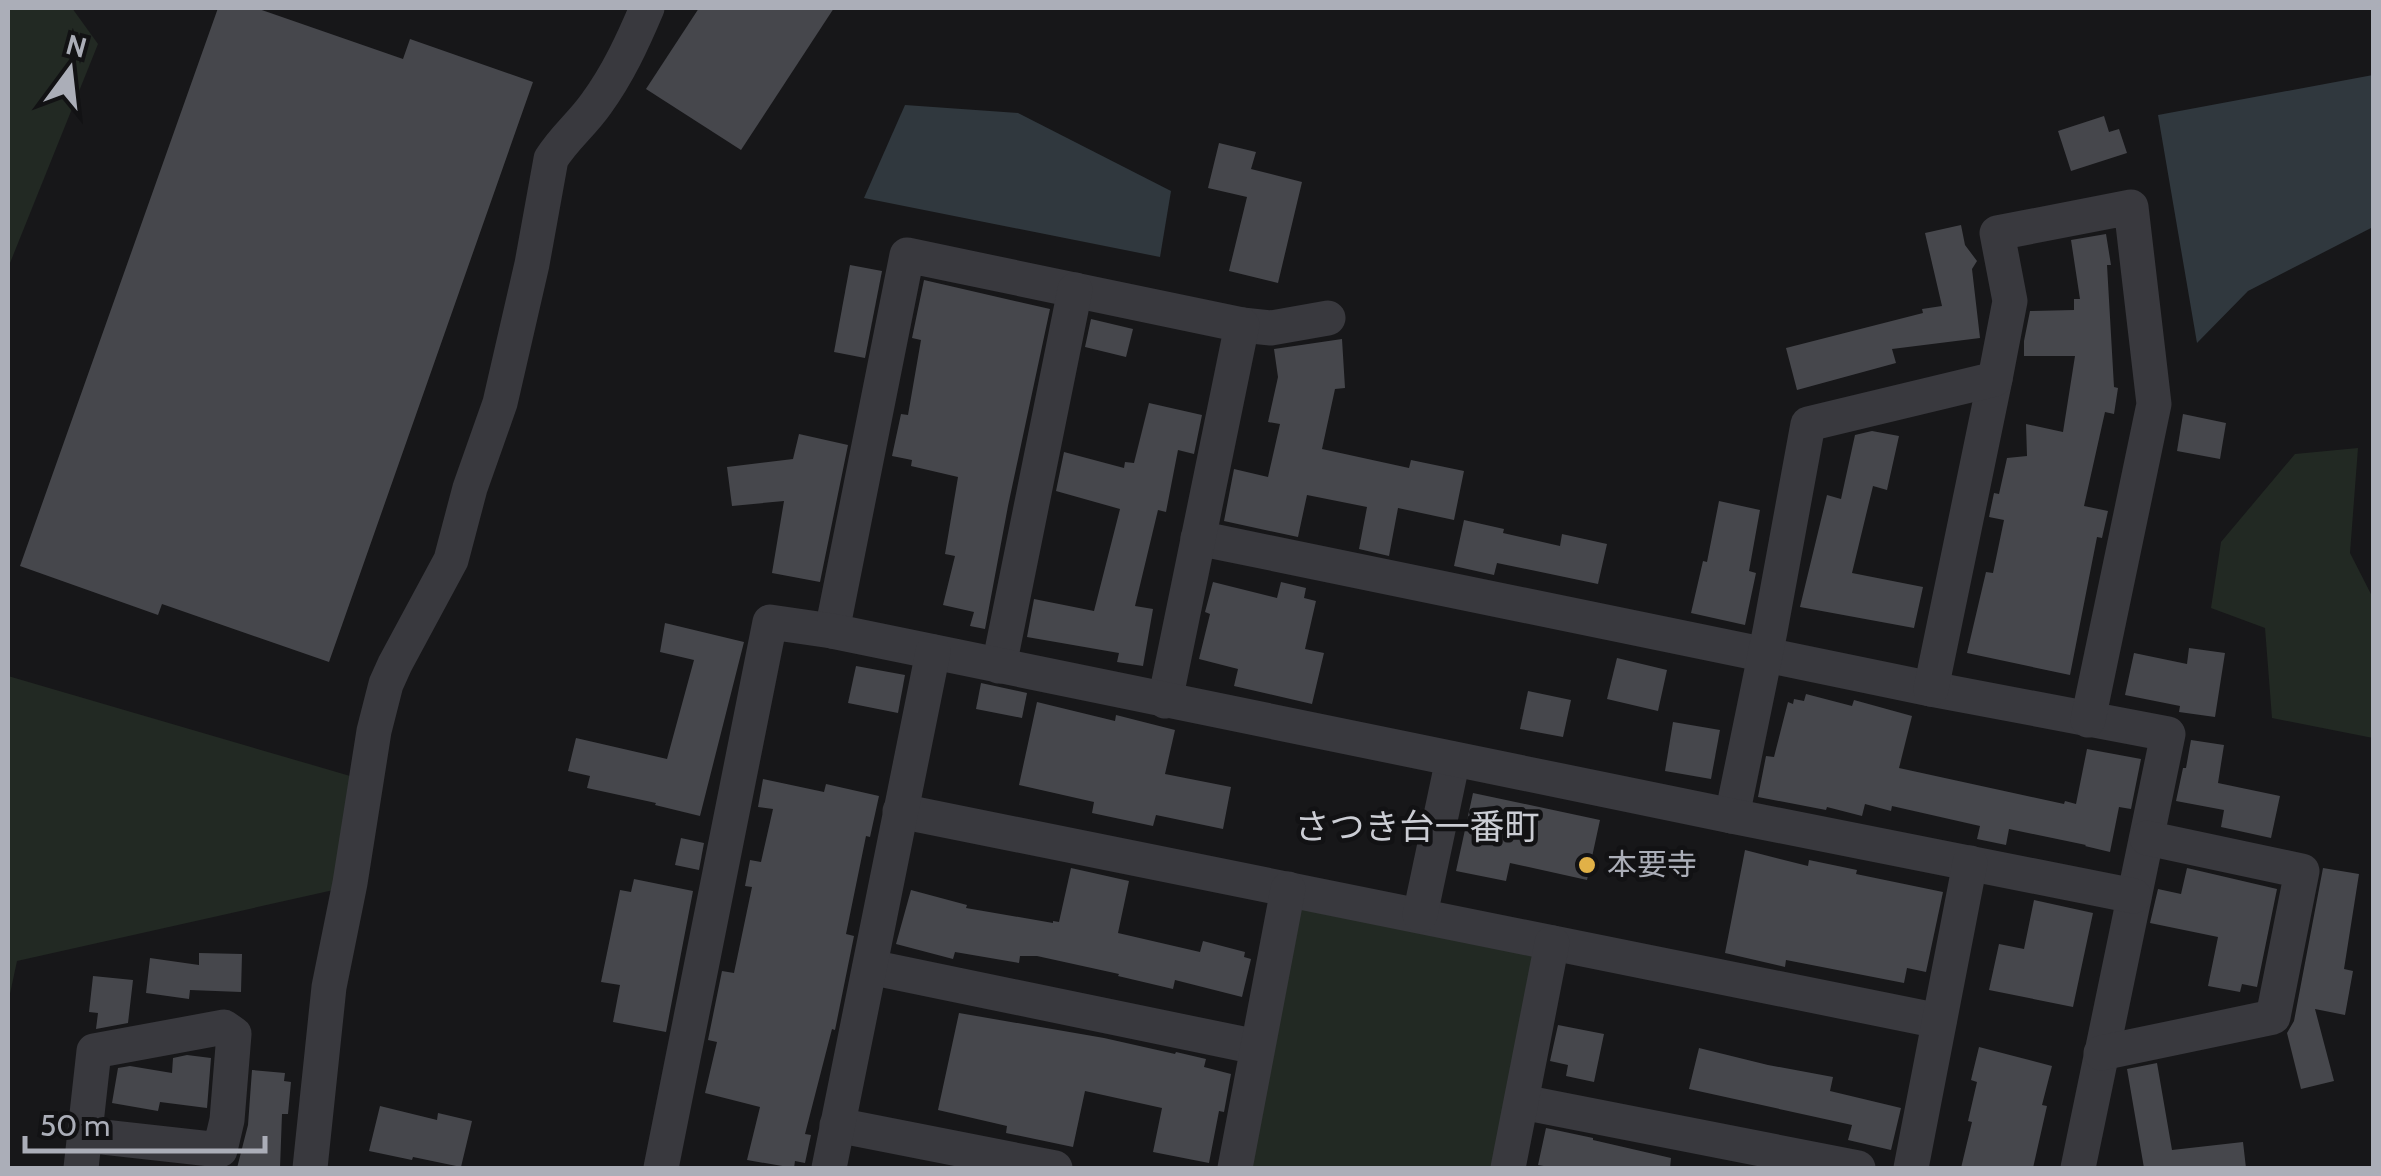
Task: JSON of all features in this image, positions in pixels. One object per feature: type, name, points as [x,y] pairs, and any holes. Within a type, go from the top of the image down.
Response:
[{"type":"street","points":[[310,1168],[332,964],[386,684],[451,560],[517,336],[551,159],[562,141],[595,106],[628,53],[648,8]]},
{"type":"street","points":[[1931,689],[2010,301],[1996,233],[2131,207],[2154,404],[2088,720]]},
{"type":"street","points":[[832,632],[907,255],[1242,325],[1270,328],[1328,318]]},
{"type":"street","points":[[999,666],[1075,290]]},
{"type":"street","points":[[1165,701],[1242,325]]},
{"type":"street","points":[[1732,816],[1808,424],[1995,378]]},
{"type":"street","points":[[1198,538],[2168,734],[2078,1168]]},
{"type":"street","points":[[661,1168],[770,622],[2134,896]]},
{"type":"street","points":[[829,1168],[933,652]]},
{"type":"street","points":[[1420,915],[1453,758]]},
{"type":"street","points":[[900,812],[1939,1021]]},
{"type":"street","points":[[2100,1053],[2273,1017],[2302,871],[2147,838]]},
{"type":"street","points":[[1911,1168],[1970,863]]},
{"type":"street","points":[[1235,1168],[1288,889]]},
{"type":"street","points":[[1508,1168],[1552,943]]},
{"type":"street","points":[[870,967],[1257,1047]]},
{"type":"street","points":[[224,1027],[234,1034],[227,1120],[220,1150],[83,1152],[94,1051],[224,1027]]},
{"type":"street","points":[[1522,1102],[1858,1168]]},
{"type":"street","points":[[837,1125],[1054,1168]]},
{"type":"shaded area","points":[[8,8],[72,8],[98,44],[8,268]]},
{"type":"shaded area","points":[[2373,75],[2373,227],[2248,291],[2197,343],[2158,115]]},
{"type":"shaded area","points":[[905,105],[1018,113],[1171,191],[1160,257],[864,198]]},
{"type":"shaded area","points":[[2358,448],[2350,553],[2373,598],[2373,738],[2272,718],[2265,628],[2211,608],[2221,542],[2295,454]]},
{"type":"shaded area","points":[[8,676],[357,778],[338,889],[17,961],[8,1003]]},
{"type":"shaded area","points":[[1309,904],[1528,952],[1539,961],[1498,1168],[1245,1168],[1295,911]]},
{"type":"building","points":[[218,8],[256,8],[403,59],[410,39],[533,82],[329,662],[162,604],[158,615],[20,566]]},
{"type":"building","points":[[699,8],[834,8],[741,150],[646,89]]},
{"type":"building","points":[[2104,116],[2109,132],[2119,129],[2127,153],[2071,171],[2058,131]]},
{"type":"building","points":[[1219,143],[1256,152],[1251,169],[1302,182],[1278,283],[1229,271],[1247,197],[1208,188]]},
{"type":"building","points":[[1961,225],[1965,245],[1977,261],[1972,269],[1980,338],[1892,349],[1896,363],[1797,390],[1786,348],[1942,306],[1925,233]]},
{"type":"building","points":[[2106,234],[2111,265],[2107,265],[2114,387],[2118,388],[2114,414],[2105,412],[2084,506],[2108,511],[2102,538],[2097,537],[2070,675],[1967,653],[1986,572],[1993,573],[2004,520],[1989,517],[2007,458],[2027,456],[2026,424],[2063,432],[2075,356],[2024,356],[2030,311],[2074,310],[2074,299],[2080,299],[2071,240]]},
{"type":"building","points":[[850,265],[882,271],[865,358],[834,352]]},
{"type":"building","points":[[924,280],[1050,309],[985,629],[970,626],[974,612],[943,605],[955,556],[945,554],[958,477],[911,466],[912,460],[892,456],[901,414],[908,415],[921,340],[912,338]]},
{"type":"building","points":[[1091,319],[1133,329],[1126,357],[1085,347]]},
{"type":"building","points":[[1342,339],[1345,388],[1335,389],[1322,449],[1409,468],[1411,460],[1464,471],[1454,520],[1398,508],[1389,556],[1359,549],[1367,507],[1307,495],[1298,537],[1224,521],[1234,469],[1268,477],[1280,424],[1268,422],[1278,377],[1274,349]]},
{"type":"building","points":[[1149,403],[1202,415],[1194,454],[1178,450],[1166,512],[1158,510],[1135,606],[1153,609],[1143,666],[1117,662],[1119,653],[1027,637],[1034,599],[1094,611],[1120,509],[1056,491],[1064,452],[1124,468],[1125,462],[1134,463]]},
{"type":"building","points":[[2183,414],[2226,423],[2220,459],[2177,451]]},
{"type":"building","points":[[1872,431],[1899,436],[1887,490],[1873,486],[1852,573],[1923,587],[1914,628],[1800,607],[1827,495],[1841,499],[1855,435]]},
{"type":"building","points":[[799,434],[848,445],[820,582],[772,573],[784,501],[732,506],[727,467],[793,459]]},
{"type":"building","points":[[1719,501],[1760,510],[1749,571],[1756,573],[1745,625],[1691,613],[1703,561],[1707,562]]},
{"type":"building","points":[[1464,520],[1560,546],[1562,534],[1607,544],[1598,584],[1497,563],[1494,575],[1454,566]]},
{"type":"building","points":[[1213,582],[1277,598],[1281,582],[1306,588],[1304,598],[1316,601],[1305,649],[1324,653],[1312,704],[1234,686],[1238,669],[1199,659]]},
{"type":"building","points":[[665,623],[744,642],[700,816],[587,788],[590,776],[568,771],[576,738],[667,759],[694,660],[660,652]]},
{"type":"building","points":[[2189,648],[2225,653],[2215,717],[2179,712],[2180,706],[2125,695],[2134,653],[2187,664]]},
{"type":"building","points":[[1617,658],[1667,670],[1658,711],[1607,699]]},
{"type":"building","points":[[856,666],[905,675],[898,713],[848,703]]},
{"type":"building","points":[[981,683],[1027,693],[1022,718],[976,709]]},
{"type":"building","points":[[1528,691],[1571,700],[1563,737],[1520,729]]},
{"type":"building","points":[[1806,694],[1852,706],[1854,700],[1912,716],[1899,768],[2064,804],[2076,804],[2087,749],[2141,759],[2131,809],[2119,807],[2110,852],[2009,829],[2006,845],[1977,839],[1980,826],[1892,806],[1891,811],[1865,804],[1862,816],[1758,797],[1766,756],[1774,757],[1788,702],[1804,701]]},
{"type":"building","points":[[1037,702],[1115,721],[1116,715],[1175,730],[1165,774],[1231,787],[1223,829],[1156,815],[1153,826],[1092,813],[1094,802],[1019,785]]},
{"type":"building","points":[[1673,722],[1720,730],[1711,779],[1665,771]]},
{"type":"building","points":[[2191,740],[2224,745],[2218,783],[2280,796],[2271,838],[2221,827],[2224,810],[2176,801]]},
{"type":"building","points":[[763,779],[824,792],[826,784],[879,796],[870,837],[866,836],[846,934],[854,936],[835,1030],[832,1029],[805,1134],[811,1135],[805,1163],[795,1161],[794,1168],[747,1160],[760,1107],[705,1093],[717,1042],[708,1040],[722,971],[734,973],[752,887],[745,886],[750,860],[761,862],[773,809],[758,807]]},
{"type":"building","points":[[1473,793],[1600,820],[1587,880],[1510,863],[1506,881],[1456,871]]},
{"type":"building","points":[[681,838],[704,843],[699,870],[675,865]]},
{"type":"building","points":[[1745,850],[1808,866],[1809,860],[1857,870],[1856,874],[1943,892],[1926,972],[1907,968],[1904,983],[1786,960],[1785,967],[1725,953]]},
{"type":"building","points":[[1071,868],[1129,881],[1118,933],[1200,952],[1203,941],[1245,952],[1244,957],[1251,959],[1242,997],[1175,980],[1173,989],[1037,956],[1020,956],[1019,963],[955,952],[953,959],[896,944],[911,890],[967,905],[966,908],[1059,922]]},
{"type":"building","points":[[2187,868],[2277,889],[2257,987],[2242,984],[2240,992],[2208,986],[2218,937],[2150,923],[2158,889],[2181,894]]},
{"type":"building","points":[[2323,868],[2359,874],[2344,969],[2353,971],[2345,1015],[2315,1009],[2334,1081],[2301,1089],[2287,1033],[2294,1021]]},
{"type":"building","points":[[634,879],[693,891],[666,1032],[613,1022],[620,985],[601,982],[620,890],[631,892]]},
{"type":"building","points":[[2034,900],[2093,913],[2073,1007],[1989,990],[1999,944],[2024,949]]},
{"type":"building","points":[[199,953],[242,954],[241,992],[190,990],[189,999],[146,993],[150,958],[199,965]]},
{"type":"building","points":[[93,976],[133,980],[128,1023],[96,1029],[98,1013],[89,1012]]},
{"type":"building","points":[[959,1013],[1176,1052],[1206,1059],[1204,1067],[1231,1074],[1209,1163],[1153,1152],[1162,1108],[1085,1091],[1073,1147],[1006,1133],[1007,1126],[938,1110]]},
{"type":"building","points":[[1558,1025],[1604,1034],[1594,1082],[1566,1076],[1568,1065],[1550,1061]]},
{"type":"building","points":[[1979,1047],[2052,1066],[2033,1168],[1961,1168],[1972,1122],[1968,1121],[1977,1082],[1971,1080]]},
{"type":"building","points":[[1699,1048],[1833,1077],[1830,1091],[1901,1108],[1891,1150],[1848,1140],[1852,1125],[1689,1089]]},
{"type":"building","points":[[173,1058],[211,1058],[207,1108],[160,1102],[158,1111],[112,1103],[118,1068],[130,1066],[172,1073]]},
{"type":"building","points":[[2157,1063],[2172,1150],[2243,1142],[2246,1168],[2144,1168],[2127,1069]]},
{"type":"building","points":[[252,1070],[285,1073],[284,1081],[291,1082],[288,1114],[282,1114],[280,1168],[237,1168],[248,1125]]},
{"type":"building","points":[[380,1106],[437,1120],[438,1113],[472,1121],[461,1167],[369,1151]]},
{"type":"building","points":[[1546,1128],[1671,1158],[1670,1168],[1538,1165]]},
{"type":"place","name":"本要寺","points":[[1587,865]]},
{"type":"district","name":"さつき台一番町","points":[[1417,827]]}]
